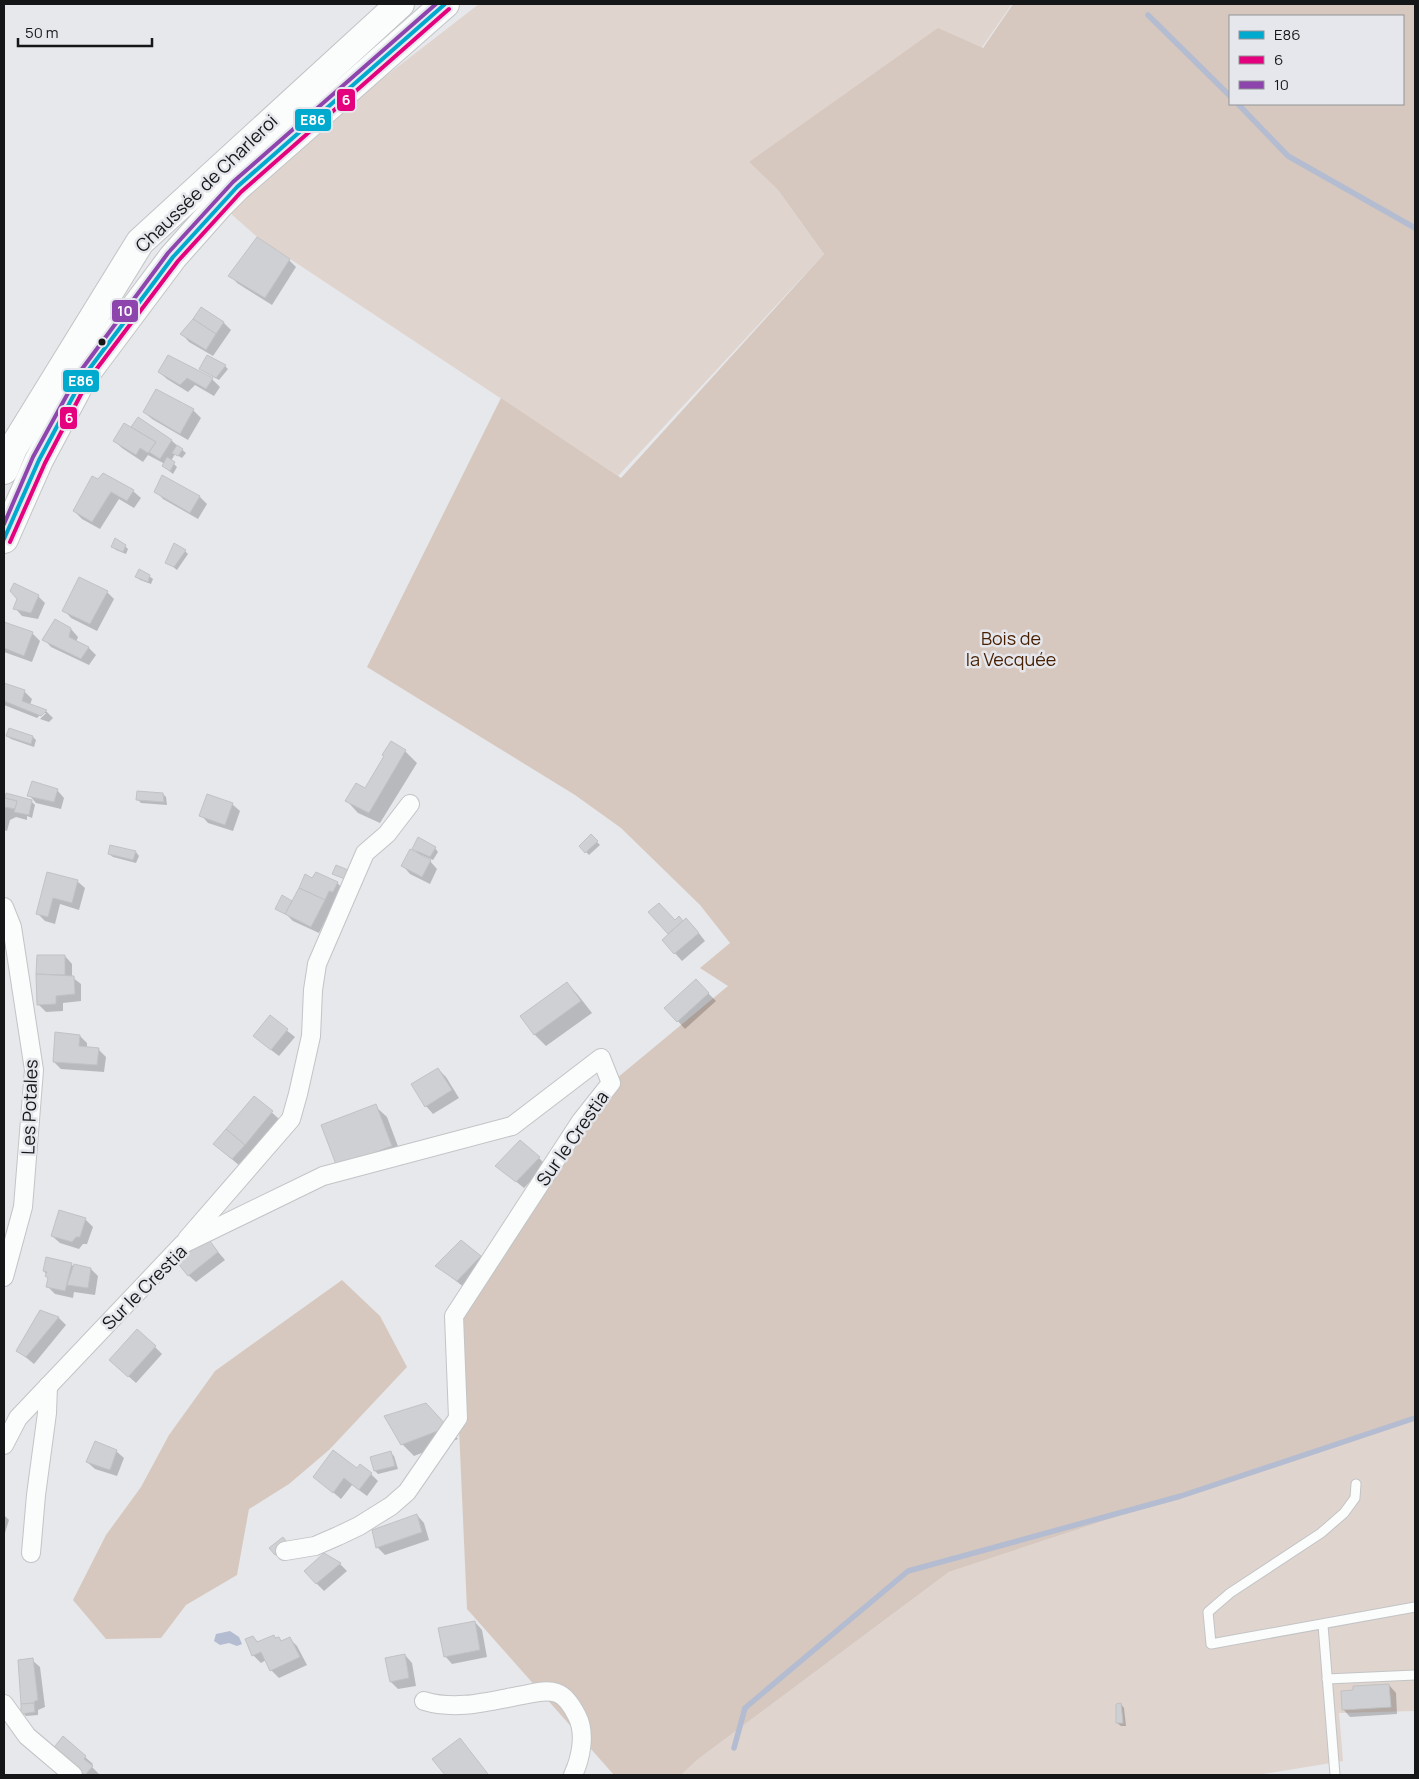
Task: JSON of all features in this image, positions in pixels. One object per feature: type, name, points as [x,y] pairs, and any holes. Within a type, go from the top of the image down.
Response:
[{"type":"main road","name":"Chaussée de Charleroi","points":[[4,470],[13,448],[140,242],[400,4]]},
{"type":"main road","name":"Chaussée de Charleroi","points":[[4,539],[40,460],[84,376],[173,258],[237,187],[444,4]]},
{"type":"street","points":[[183,1244],[290,1119],[298,1094],[311,1036],[313,990],[317,964],[365,853],[387,834],[410,804]]},
{"type":"street","name":"Les Potales","points":[[4,907],[12,927],[34,1070],[23,1207],[4,1277]]},
{"type":"street","name":"Sur le Crestia","points":[[4,1445],[18,1418],[183,1244],[322,1176],[512,1126],[600,1058],[611,1082],[581,1121],[454,1316],[458,1418],[407,1492],[392,1506],[359,1526],[315,1546],[285,1551]]},
{"type":"street","points":[[31,1553],[36,1495],[48,1413],[48,1386]]},
{"type":"street","points":[[424,1702],[440,1706],[465,1706],[545,1691],[559,1693],[572,1706],[580,1722],[581,1748],[573,1775]]},
{"type":"street","points":[[4,1704],[27,1736],[73,1775]]},
{"type":"lane","points":[[1356,1484],[1355,1498],[1344,1513],[1321,1533],[1230,1593],[1208,1612],[1210,1644],[1415,1607]]},
{"type":"lane","points":[[1323,1625],[1335,1775]]},
{"type":"lane","points":[[1327,1679],[1415,1675]]},
{"type":"shaded area","points":[[479,4],[1012,4],[978,53],[749,162],[778,190],[824,254],[618,476],[257,237],[220,204]]},
{"type":"shaded area","points":[[1415,1418],[1415,1711],[1339,1713],[1343,1761],[1257,1775],[681,1775],[697,1760],[949,1572]]},
{"type":"green space","name":"Bois de la Vecquée","points":[[1013,4],[1415,4],[1415,1418],[949,1572],[697,1760],[681,1775],[614,1775],[467,1609],[454,1316],[611,1083],[728,986],[700,968],[730,943],[700,905],[621,828],[575,795],[367,667],[501,398],[621,478],[824,254],[778,190],[749,162],[938,28],[983,48]]},
{"type":"green space","points":[[342,1280],[380,1316],[407,1367],[329,1450],[289,1484],[249,1509],[237,1575],[186,1605],[161,1638],[106,1639],[73,1600],[106,1535],[141,1487],[169,1435],[215,1371]]},
{"type":"water","points":[[230,1631],[239,1637],[242,1644],[237,1646],[229,1643],[220,1645],[214,1641],[216,1634]]},
{"type":"building","points":[[257,237],[290,259],[265,298],[228,276]]},
{"type":"building","points":[[201,307],[224,322],[216,334],[193,319]]},
{"type":"building","points":[[193,319],[216,334],[206,350],[180,334]]},
{"type":"building","points":[[168,355],[213,378],[206,389],[187,378],[180,385],[158,372]]},
{"type":"building","points":[[207,355],[226,365],[216,378],[199,369]]},
{"type":"building","points":[[156,389],[194,409],[180,434],[143,412]]},
{"type":"building","points":[[138,417],[172,440],[160,459],[149,452],[156,442],[131,427]]},
{"type":"building","points":[[124,423],[156,442],[148,453],[140,448],[136,455],[113,441]]},
{"type":"building","points":[[177,445],[183,449],[178,456],[172,453]]},
{"type":"building","points":[[167,457],[175,462],[170,471],[162,466]]},
{"type":"building","points":[[103,473],[134,490],[127,501],[111,492],[92,522],[73,511],[92,476],[98,479]]},
{"type":"building","points":[[162,475],[200,496],[190,513],[154,492]]},
{"type":"building","points":[[115,538],[126,545],[123,552],[111,547]]},
{"type":"building","points":[[174,543],[186,550],[174,567],[165,563]]},
{"type":"building","points":[[139,569],[150,575],[148,582],[135,577]]},
{"type":"building","points":[[79,577],[108,591],[90,624],[62,611]]},
{"type":"building","points":[[14,583],[39,595],[31,613],[13,609],[17,599],[10,591]]},
{"type":"building","points":[[55,619],[71,628],[69,637],[89,647],[81,659],[42,640]]},
{"type":"building","points":[[4,622],[33,632],[24,656],[4,648]]},
{"type":"building","points":[[4,683],[25,690],[22,701],[47,710],[41,716],[4,701]]},
{"type":"building","points":[[9,728],[33,736],[31,744],[6,736]]},
{"type":"building","points":[[391,741],[406,750],[369,813],[345,801],[356,783],[365,788]]},
{"type":"building","points":[[32,781],[58,789],[54,802],[27,796]]},
{"type":"building","points":[[137,791],[163,793],[164,802],[136,800]]},
{"type":"building","points":[[6,793],[32,800],[29,815],[14,812],[17,801],[5,798]]},
{"type":"building","points":[[207,794],[233,803],[225,825],[199,816]]},
{"type":"building","points":[[4,798],[17,801],[15,809],[4,807]]},
{"type":"building","points":[[591,834],[598,841],[585,853],[579,846]]},
{"type":"building","points":[[418,837],[436,847],[430,857],[412,849]]},
{"type":"building","points":[[110,845],[136,851],[133,860],[108,854]]},
{"type":"building","points":[[410,849],[431,860],[422,877],[401,866]]},
{"type":"building","points":[[336,865],[348,870],[345,879],[332,874]]},
{"type":"building","points":[[47,872],[78,880],[72,903],[53,898],[48,917],[36,914]]},
{"type":"building","points":[[316,872],[338,882],[333,892],[329,891],[325,900],[299,888],[305,874],[312,878]]},
{"type":"building","points":[[299,888],[325,900],[311,927],[285,914]]},
{"type":"building","points":[[282,895],[292,901],[285,914],[275,909]]},
{"type":"building","points":[[659,903],[675,920],[679,916],[683,921],[668,934],[648,912]]},
{"type":"building","points":[[686,918],[699,933],[674,954],[662,940]]},
{"type":"building","points":[[37,955],[65,955],[65,975],[36,974]]},
{"type":"building","points":[[36,974],[74,976],[75,994],[56,996],[56,1004],[37,1005]]},
{"type":"building","points":[[696,979],[709,993],[677,1022],[664,1008]]},
{"type":"building","points":[[567,982],[581,1001],[534,1035],[520,1016]]},
{"type":"building","points":[[270,1015],[288,1029],[271,1050],[253,1036]]},
{"type":"building","points":[[55,1032],[80,1035],[79,1046],[99,1048],[97,1065],[53,1062]]},
{"type":"building","points":[[438,1068],[452,1090],[425,1107],[411,1084]]},
{"type":"building","points":[[254,1096],[273,1111],[245,1145],[226,1129]]},
{"type":"building","points":[[376,1104],[392,1146],[337,1167],[321,1125]]},
{"type":"building","points":[[226,1129],[245,1145],[232,1159],[213,1144]]},
{"type":"building","points":[[520,1140],[540,1157],[516,1182],[495,1166]]},
{"type":"building","points":[[59,1210],[86,1218],[80,1237],[76,1237],[72,1242],[51,1236]]},
{"type":"building","points":[[207,1237],[218,1252],[188,1276],[176,1261]]},
{"type":"building","points":[[461,1240],[481,1256],[457,1281],[435,1266]]},
{"type":"building","points":[[46,1257],[72,1263],[65,1291],[46,1287],[48,1278],[45,1276],[47,1272],[43,1271]]},
{"type":"building","points":[[74,1264],[91,1268],[88,1288],[67,1285]]},
{"type":"building","points":[[40,1310],[59,1317],[26,1357],[16,1351]]},
{"type":"building","points":[[137,1329],[156,1346],[128,1377],[109,1360]]},
{"type":"building","points":[[426,1403],[448,1427],[401,1445],[384,1416]]},
{"type":"building","points":[[95,1441],[117,1450],[110,1470],[86,1462]]},
{"type":"building","points":[[333,1450],[357,1468],[360,1464],[372,1473],[359,1490],[344,1478],[333,1493],[313,1477]]},
{"type":"building","points":[[391,1451],[395,1466],[374,1471],[370,1457]]},
{"type":"building","points":[[417,1514],[422,1532],[376,1548],[372,1530]]},
{"type":"building","points":[[283,1537],[289,1545],[275,1555],[269,1548]]},
{"type":"building","points":[[324,1553],[341,1563],[316,1584],[304,1571]]},
{"type":"building","points":[[475,1621],[480,1650],[444,1657],[438,1628]]},
{"type":"building","points":[[274,1635],[275,1638],[279,1637],[281,1641],[290,1637],[300,1657],[270,1671],[261,1652],[252,1656],[245,1639],[253,1636],[257,1642]]},
{"type":"building","points":[[405,1654],[409,1678],[390,1682],[385,1658]]},
{"type":"building","points":[[33,1658],[38,1700],[34,1703],[21,1704],[18,1660]]},
{"type":"building","points":[[1389,1684],[1391,1707],[1342,1710],[1341,1691],[1353,1690],[1353,1686]]},
{"type":"building","points":[[34,1703],[35,1712],[21,1714],[21,1704]]},
{"type":"building","points":[[1121,1703],[1123,1723],[1116,1723],[1116,1704]]},
{"type":"building","points":[[63,1736],[86,1756],[84,1759],[93,1766],[85,1775],[52,1750]]},
{"type":"building","points":[[460,1738],[487,1775],[445,1775],[432,1759]]},
{"type":"waterway","points":[[1148,15],[1229,95]]},
{"type":"waterway","points":[[1239,105],[1288,156],[1415,228]]},
{"type":"waterway","points":[[734,1748],[745,1708],[908,1571],[1181,1496],[1415,1418]]},
{"type":"transit line","name":"10","points":[[4,524],[33,457],[79,373],[168,253],[233,182],[436,4]]},
{"type":"transit line","name":"E86","points":[[4,539],[39,460],[84,376],[173,257],[237,187],[445,4]]},
{"type":"transit line","name":"6","points":[[10,542],[45,463],[89,379],[178,261],[241,192],[449,9]]}]
